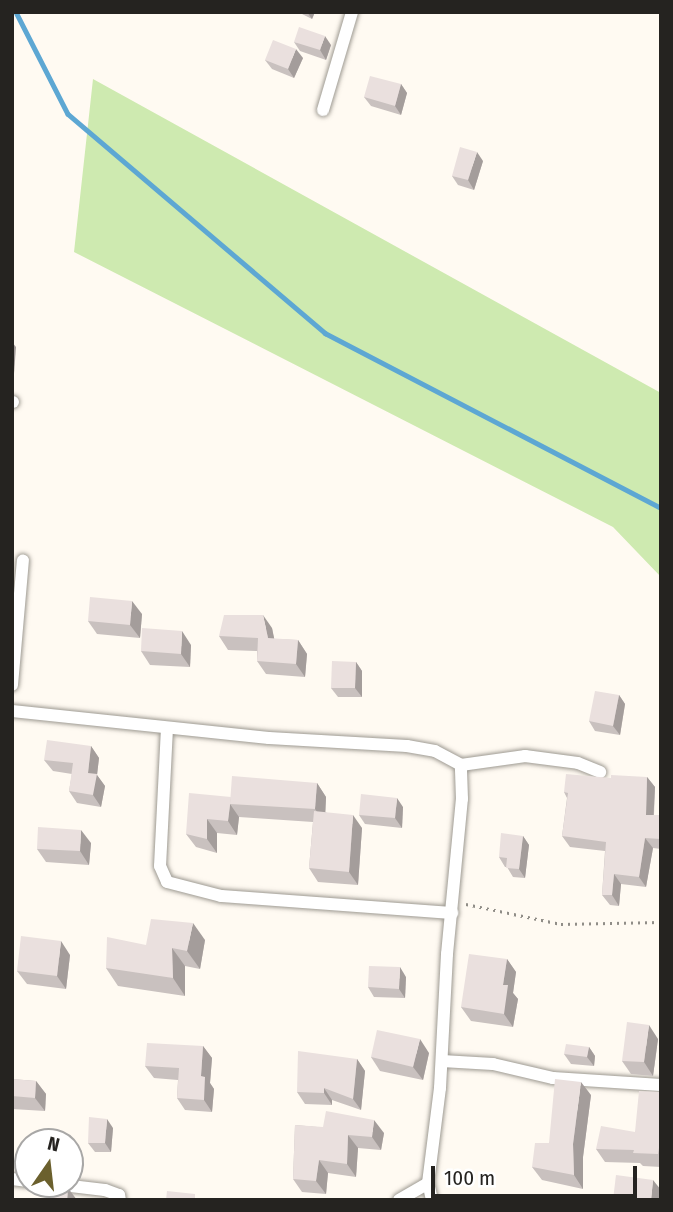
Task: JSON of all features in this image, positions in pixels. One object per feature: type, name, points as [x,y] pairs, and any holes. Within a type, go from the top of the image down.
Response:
[{"type":"street","points":[[323,110],[352,12]]},
{"type":"street","points":[[12,685],[23,560]]},
{"type":"street","points":[[12,711],[167,728],[407,746],[435,751],[461,765],[524,756],[564,761],[600,772]]},
{"type":"street","points":[[167,728],[160,866],[167,882],[221,896],[452,907]]},
{"type":"street","points":[[432,1200],[428,1183],[442,1061],[462,799],[461,765]]},
{"type":"street","points":[[442,1061],[493,1064],[553,1078],[661,1085]]},
{"type":"street","points":[[400,1200],[428,1183]]},
{"type":"street","points":[[84,1188],[105,1190],[119,1195],[120,1200]]},
{"type":"path","points":[[452,907],[561,924],[661,922]]},
{"type":"green space","points":[[93,79],[661,393],[661,577],[613,527],[74,252]]},
{"type":"building","points":[[299,27],[325,36],[320,50],[294,42]]},
{"type":"building","points":[[273,40],[296,49],[288,69],[265,60]]},
{"type":"building","points":[[370,76],[401,84],[395,106],[364,97]]},
{"type":"building","points":[[460,147],[477,152],[468,180],[452,176]]},
{"type":"building","points":[[90,597],[132,601],[130,625],[88,621]]},
{"type":"building","points":[[224,615],[263,615],[268,638],[298,640],[296,664],[257,661],[258,638],[219,636]]},
{"type":"building","points":[[142,628],[182,631],[181,654],[141,651]]},
{"type":"building","points":[[332,661],[356,662],[355,688],[331,688]]},
{"type":"building","points":[[595,691],[619,695],[613,726],[589,721]]},
{"type":"building","points":[[47,740],[91,746],[88,773],[97,774],[93,795],[69,791],[73,763],[44,760]]},
{"type":"building","points":[[566,774],[611,778],[611,775],[647,777],[646,815],[661,815],[661,839],[645,838],[639,877],[614,874],[612,895],[602,895],[606,842],[562,836],[568,793],[564,792]]},
{"type":"building","points":[[232,776],[317,783],[315,809],[230,804]]},
{"type":"building","points":[[189,793],[231,797],[228,821],[207,819],[207,839],[186,834]]},
{"type":"building","points":[[361,794],[397,798],[395,818],[359,815]]},
{"type":"building","points":[[314,811],[353,815],[349,872],[309,868]]},
{"type":"building","points":[[38,827],[81,830],[80,851],[37,849]]},
{"type":"building","points":[[501,833],[523,836],[519,869],[506,868],[507,858],[499,857]]},
{"type":"building","points":[[151,919],[193,923],[187,951],[172,948],[173,978],[106,968],[107,937],[146,945]]},
{"type":"building","points":[[21,936],[61,941],[57,976],[17,971]]},
{"type":"building","points":[[469,954],[507,959],[503,985],[508,985],[504,1014],[461,1007]]},
{"type":"building","points":[[369,966],[400,967],[399,989],[368,987]]},
{"type":"building","points":[[627,1022],[649,1025],[644,1062],[622,1061]]},
{"type":"building","points":[[377,1030],[420,1039],[413,1067],[371,1057]]},
{"type":"building","points":[[147,1043],[203,1046],[201,1076],[205,1077],[204,1100],[177,1098],[179,1068],[145,1066]]},
{"type":"building","points":[[566,1044],[589,1047],[587,1057],[564,1054]]},
{"type":"building","points":[[298,1051],[357,1059],[353,1099],[324,1088],[324,1093],[297,1092]]},
{"type":"building","points":[[12,1079],[36,1081],[35,1098],[12,1096]]},
{"type":"building","points":[[555,1079],[581,1082],[573,1144],[574,1175],[532,1167],[535,1143],[549,1143]]},
{"type":"building","points":[[639,1091],[661,1092],[661,1148],[658,1154],[596,1149],[601,1126],[635,1132]]},
{"type":"building","points":[[326,1111],[374,1120],[372,1137],[348,1135],[347,1164],[319,1160],[316,1181],[293,1179],[295,1125],[323,1127]]},
{"type":"building","points":[[89,1117],[107,1119],[105,1143],[88,1143]]},
{"type":"building","points":[[616,1175],[653,1180],[651,1200],[613,1200]]},
{"type":"building","points":[[167,1191],[195,1194],[195,1200],[166,1200]]},
{"type":"building","points":[[46,1198],[67,1198],[67,1200]]},
{"type":"waterway","points":[[16,12],[68,114],[325,333],[661,508]]}]
